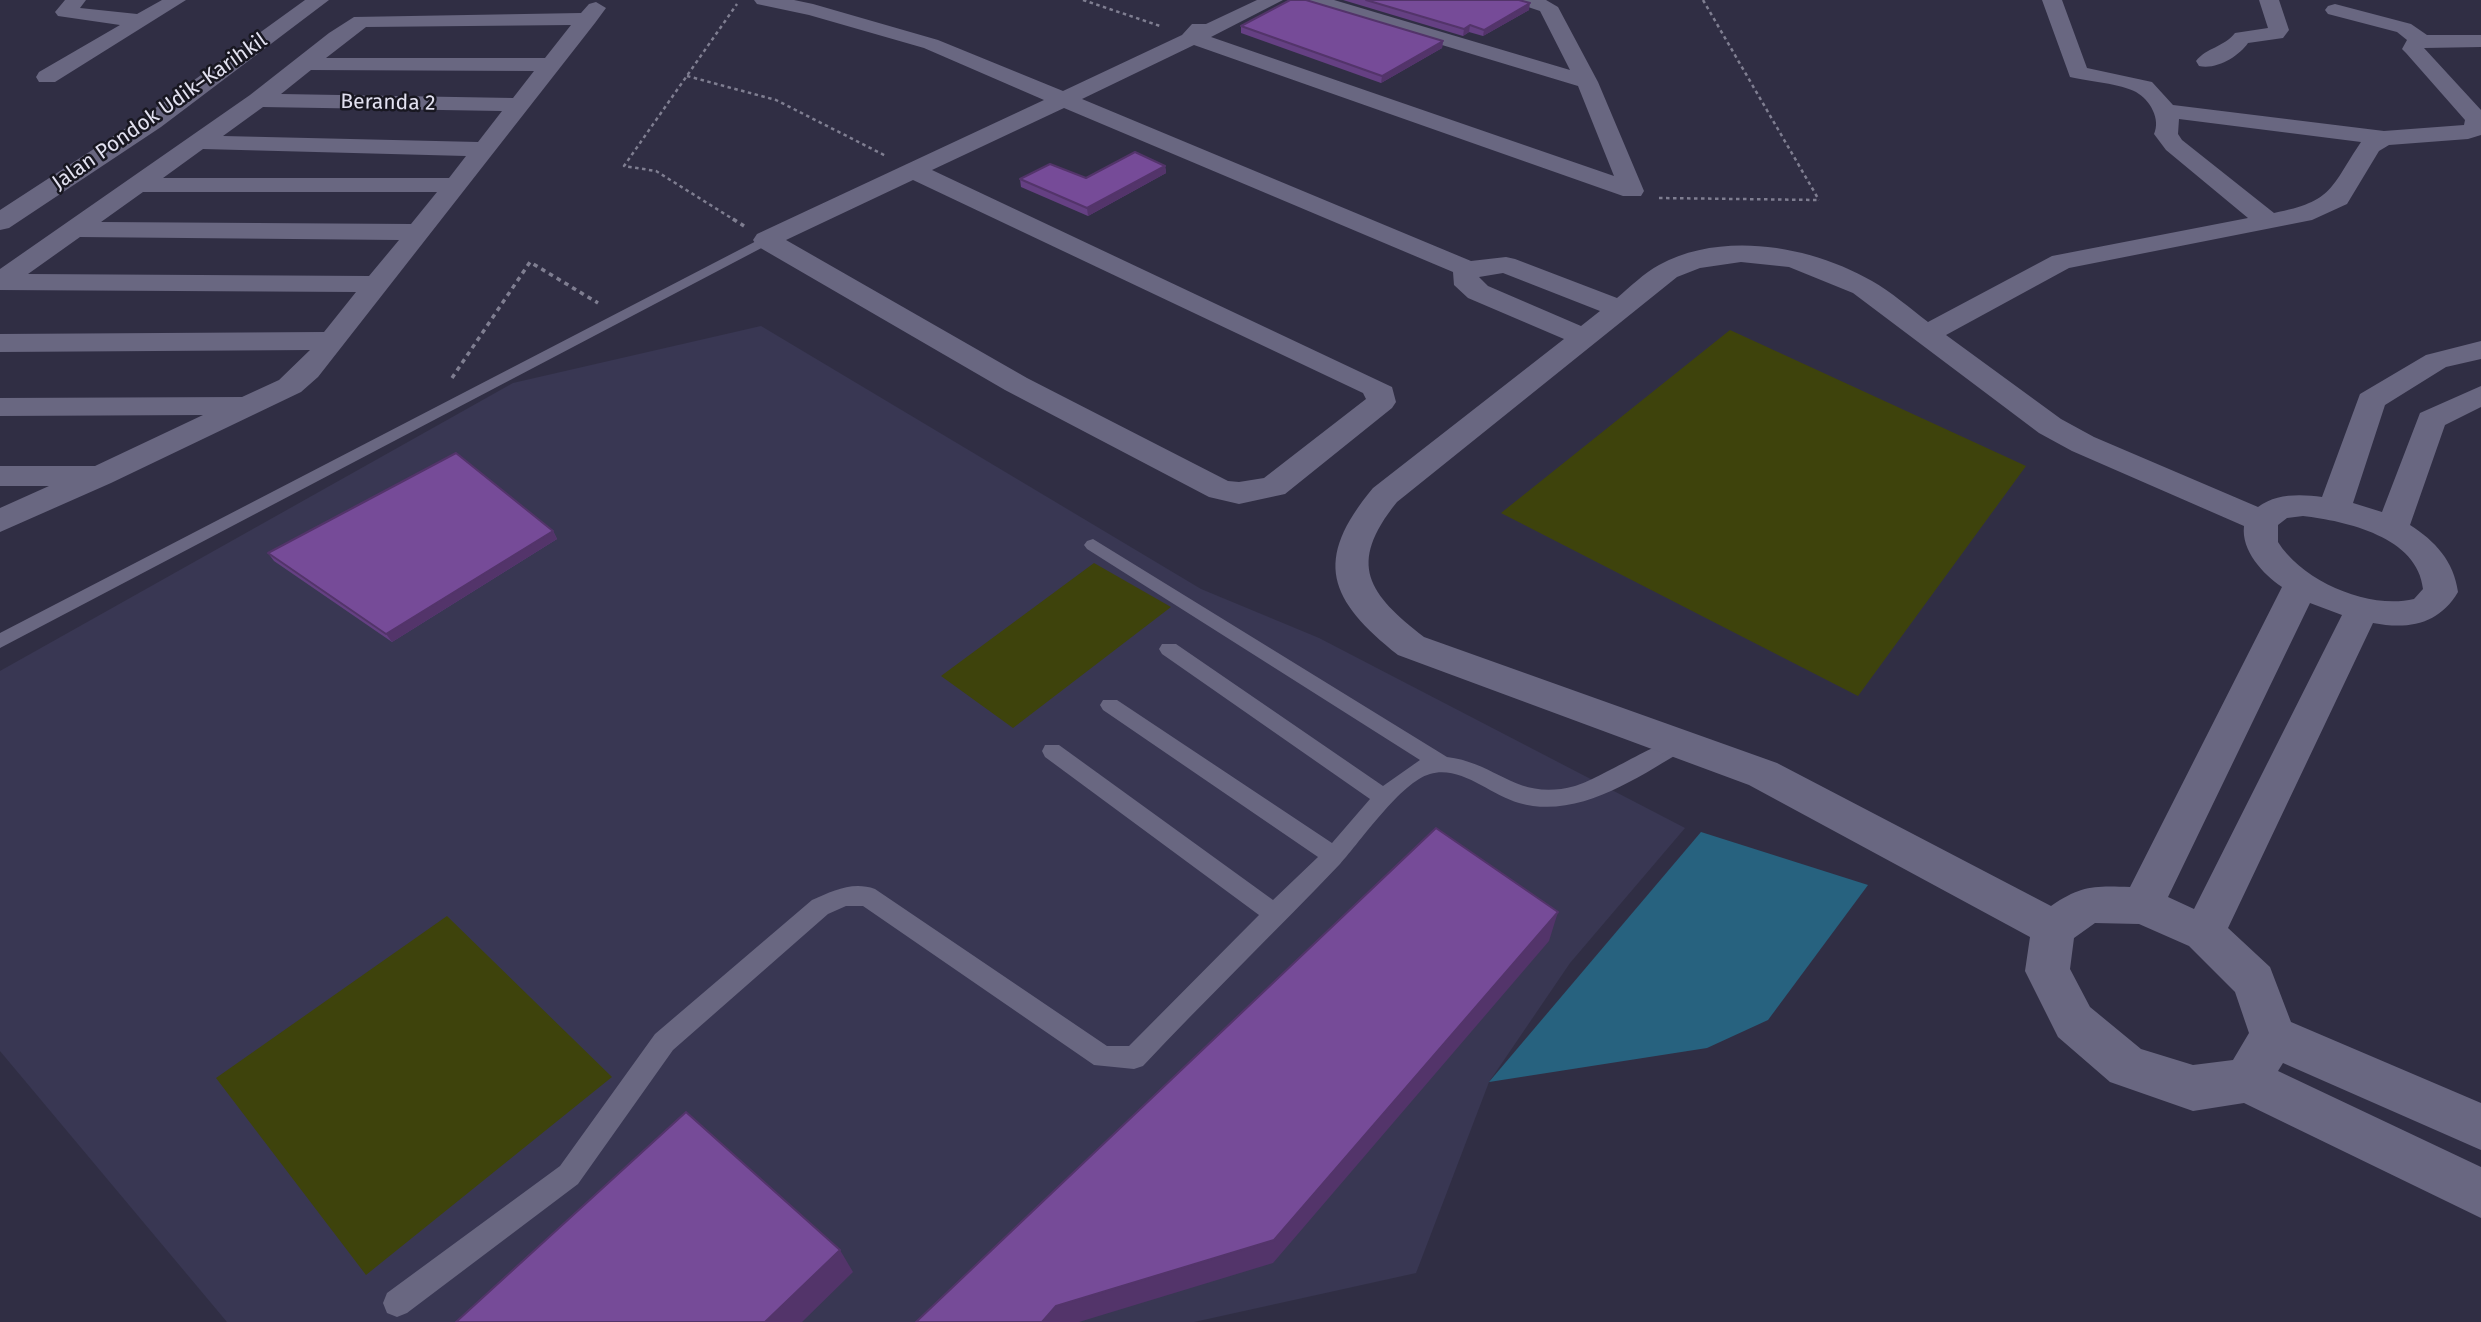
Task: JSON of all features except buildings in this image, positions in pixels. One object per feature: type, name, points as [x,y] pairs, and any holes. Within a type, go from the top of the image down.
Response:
[{"type":"street","points":[[76,0],[65,12],[141,21]]},
{"type":"street","points":[[47,77],[176,0]]},
{"type":"street","name":"Jalan Pondok Udik–Karihkil","points":[[0,222],[152,122],[319,0]]},
{"type":"street","points":[[567,0],[572,6],[599,10]]},
{"type":"street","points":[[764,0],[813,10],[912,38],[1468,269],[1506,265],[1620,309]]},
{"type":"street","points":[[1191,37],[1224,0]]},
{"type":"street","points":[[766,240],[1273,0]]},
{"type":"street","points":[[1313,0],[1587,82]]},
{"type":"street","points":[[1526,0],[1548,7],[1587,82],[1632,191]]},
{"type":"street","points":[[2052,0],[2078,72],[2144,88],[2166,111],[2169,127],[2166,134],[2174,145],[2269,222]]},
{"type":"street","points":[[2207,61],[2234,48],[2242,37],[2276,34],[2279,30],[2277,19],[2269,0]]},
{"type":"street","points":[[0,281],[258,100],[306,64],[336,37],[365,20],[599,10]]},
{"type":"street","points":[[0,521],[252,406],[290,386],[308,371],[420,232],[482,149],[599,10]]},
{"type":"street","points":[[2335,10],[2404,28],[2422,41],[2481,41]]},
{"type":"street","points":[[1191,37],[1632,191]]},
{"type":"street","points":[[2166,111],[2384,138],[2468,132],[2477,128],[2477,119],[2417,57],[2413,49],[2422,41]]},
{"type":"street","points":[[306,64],[552,65]]},
{"type":"street","name":"Beranda 2","points":[[258,100],[518,105]]},
{"type":"street","points":[[1927,334],[2061,262],[2303,215],[2338,199],[2370,146],[2384,138]]},
{"type":"street","points":[[197,142],[482,149]]},
{"type":"street","points":[[766,240],[1016,384],[1220,491],[1247,493],[1274,487],[1381,402],[1381,393],[1374,387],[915,171]]},
{"type":"street","points":[[135,185],[454,185]]},
{"type":"street","points":[[71,229],[420,232]]},
{"type":"street","points":[[2053,928],[1763,774],[1411,646],[1376,618],[1359,595],[1353,543],[1365,516],[1384,495],[1668,271],[1688,261],[1714,255],[1751,254],[1819,266],[1840,274],[1927,334],[2050,426],[2083,444],[2262,521]]},
{"type":"street","points":[[1468,269],[1465,276],[1468,285],[1478,292],[1584,337]]},
{"type":"street","points":[[0,281],[378,284]]},
{"type":"street","points":[[0,343],[332,341]]},
{"type":"street","points":[[2335,508],[2371,400],[2436,361],[2481,350]]},
{"type":"street","points":[[2392,529],[2431,420],[2481,395]]},
{"type":"street","points":[[0,407],[252,406]]},
{"type":"street","points":[[0,476],[100,476]]},
{"type":"street","points":[[2303,505],[2335,508],[2392,529],[2420,549],[2438,572],[2441,592],[2427,607],[2399,614],[2362,610],[2301,585],[2274,563],[2260,540],[2262,521],[2277,509],[2303,505]]},
{"type":"street","points":[[2142,906],[2301,585]]},
{"type":"street","points":[[2204,933],[2362,610]]},
{"type":"street","points":[[2481,1126],[2273,1036],[2254,981],[2204,933],[2142,906],[2088,904],[2053,928],[2047,971],[2074,1021],[2127,1066],[2193,1088],[2247,1080],[2481,1193]]},
{"type":"street","points":[[2247,1080],[2273,1036]]},
{"type":"lane","points":[[0,641],[766,240]]},
{"type":"lane","points":[[1093,545],[1442,764]]},
{"type":"lane","points":[[1169,649],[1384,797]]},
{"type":"lane","points":[[1110,705],[1333,855]]},
{"type":"lane","points":[[397,1303],[569,1175],[664,1042],[820,907],[844,896],[867,896],[1103,1057],[1118,1060],[1133,1058],[1272,912],[1333,855],[1384,797],[1424,766],[1458,766],[1531,798],[1587,793],[1679,743]]},
{"type":"lane","points":[[1052,751],[1272,912]]},
{"type":"path","points":[[740,0],[624,166],[656,171],[766,240]]},
{"type":"path","points":[[1083,0],[1191,37]]},
{"type":"path","points":[[1632,191],[1682,200],[1819,200],[1703,0]]},
{"type":"path","points":[[687,76],[776,100],[915,171]]},
{"type":"path","points":[[427,416],[530,262],[619,317]]},
{"type":"shaded area","points":[[761,326],[1201,589],[1319,638],[1685,828],[1570,963],[1489,1082],[1416,1273],[1194,1322],[227,1322],[0,1051],[0,671],[513,383]]},
{"type":"green space","points":[[1730,330],[2026,466],[1858,696],[1501,513]]},
{"type":"green space","points":[[1094,563],[1171,607],[1013,728],[941,676]]},
{"type":"green space","points":[[447,916],[612,1077],[366,1275],[216,1078]]},
{"type":"water","points":[[1701,832],[1868,885],[1768,1020],[1707,1048],[1489,1082]]}]
